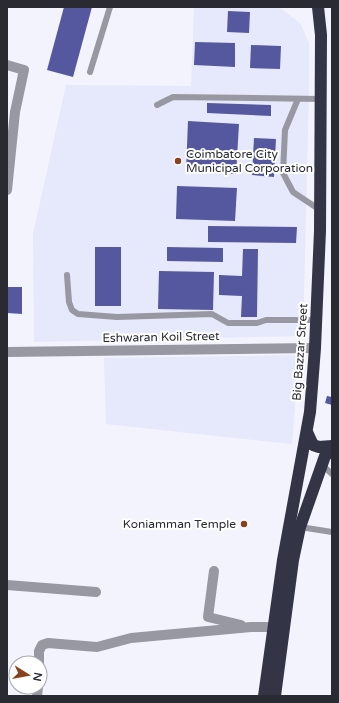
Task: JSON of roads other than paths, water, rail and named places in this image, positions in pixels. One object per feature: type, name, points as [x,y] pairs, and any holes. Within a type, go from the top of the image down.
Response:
[{"type":"highway","name":"Big Bazzar Street","points":[[264,696],[282,560],[307,432],[315,348],[321,210],[321,35],[318,7]]},
{"type":"highway","points":[[307,432],[313,445],[319,447],[332,446]]},
{"type":"highway","points":[[275,696],[293,560],[300,527],[325,456],[332,450]]},
{"type":"street","points":[[7,65],[24,70],[11,112],[7,190]]},
{"type":"street","name":"Eshwaran Koil Street","points":[[7,352],[315,348]]},
{"type":"street","points":[[214,571],[208,617],[251,627]]},
{"type":"street","points":[[7,586],[96,592]]},
{"type":"street","points":[[39,655],[42,645],[48,643],[97,647],[131,638],[273,626]]},
{"type":"lane","points":[[90,72],[110,7]]},
{"type":"lane","points":[[157,105],[173,97],[321,99]]},
{"type":"lane","points":[[298,99],[285,130],[283,173],[293,192],[321,210]]},
{"type":"lane","points":[[67,275],[69,302],[72,310],[78,314],[117,317],[212,314],[228,323],[257,324],[266,320],[317,320]]},
{"type":"lane","points":[[322,465],[332,474]]},
{"type":"lane","points":[[300,527],[332,532]]},
{"type":"place","name":"Coimbatore City Municipal Corporation","points":[[178,161]]},
{"type":"place","name":"Koniamman Temple","points":[[244,524]]}]
